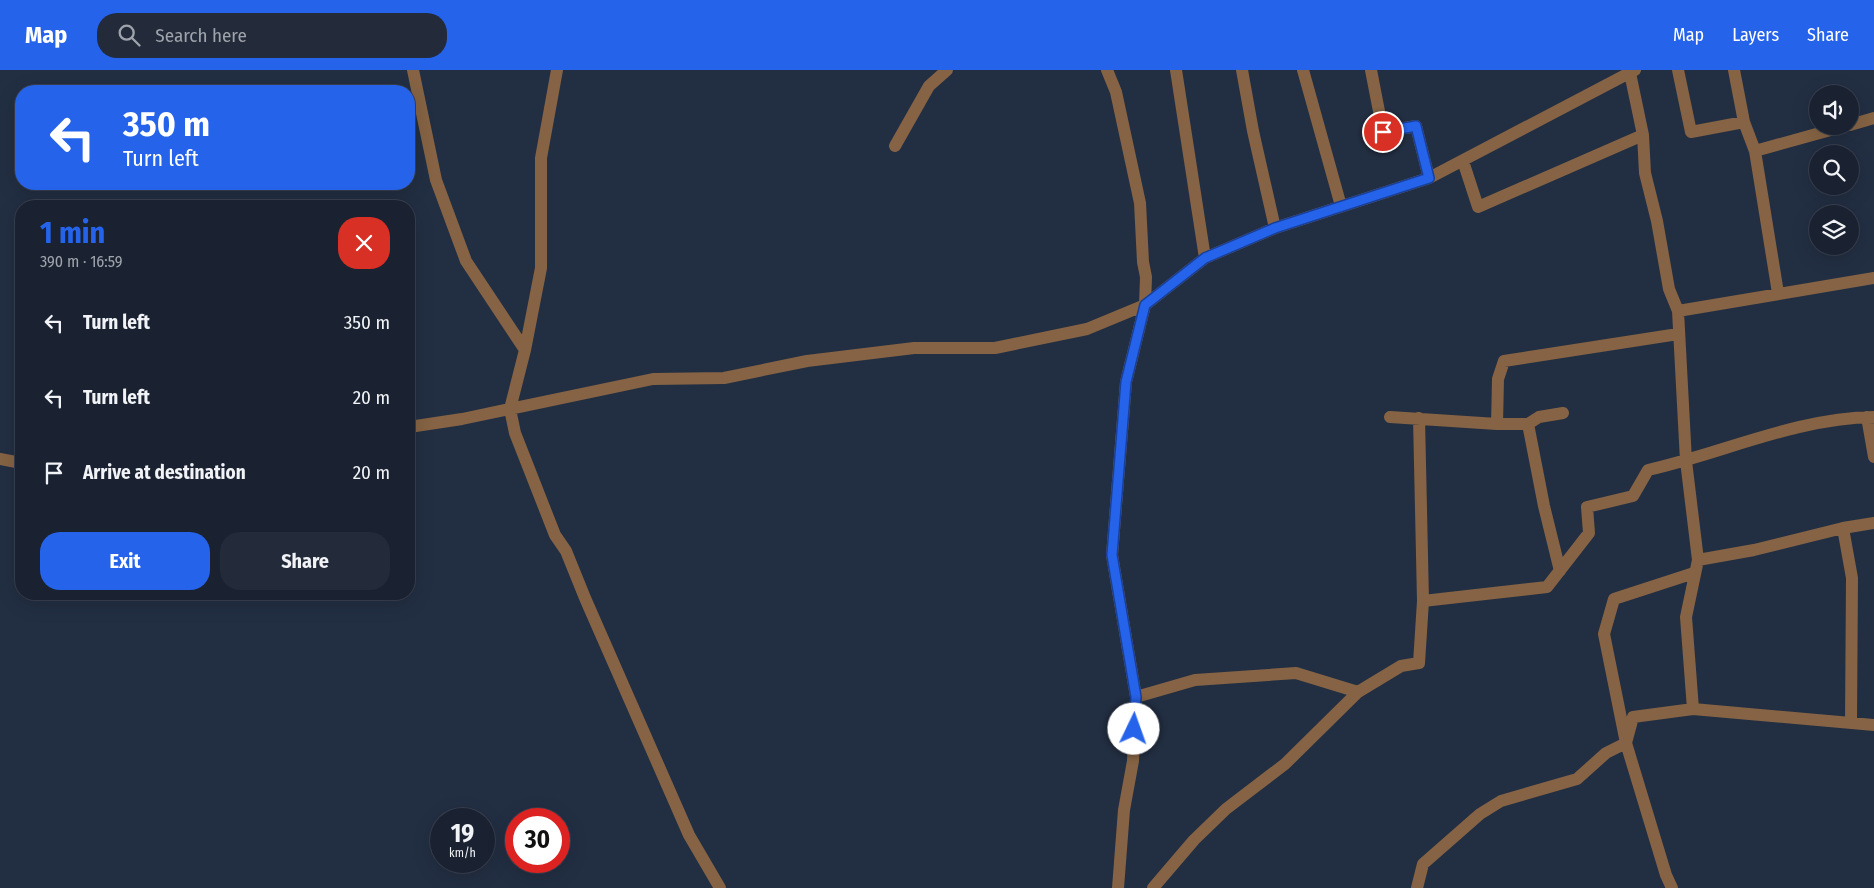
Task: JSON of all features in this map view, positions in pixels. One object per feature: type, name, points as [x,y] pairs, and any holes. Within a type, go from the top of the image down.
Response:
[{"type":"street","points":[[413,70],[436,180],[466,261],[525,350]]},
{"type":"street","points":[[557,70],[541,158],[541,268],[525,350],[510,409],[515,433],[555,535],[566,551],[689,835],[720,888]]},
{"type":"street","points":[[895,146],[929,86],[947,70]]},
{"type":"street","points":[[1107,70],[1116,92],[1140,203],[1143,262],[1146,277],[1145,305],[1126,382],[1112,555],[1136,697],[1133,761],[1124,810],[1118,888]]},
{"type":"street","points":[[1176,70],[1205,258]]},
{"type":"street","points":[[1242,70],[1253,131],[1275,228]]},
{"type":"street","points":[[1303,70],[1341,206]]},
{"type":"street","points":[[1371,70],[1383,132],[1416,126],[1429,178]]},
{"type":"street","points":[[1678,70],[1691,132],[1744,122]]},
{"type":"street","points":[[1734,70],[1744,122],[1755,151],[1778,293]]},
{"type":"street","points":[[415,426],[510,409],[653,379],[724,378],[807,361],[914,348],[994,348],[1087,329],[1145,305],[1205,258],[1275,228],[1429,178],[1632,71],[1642,135],[1645,173],[1657,221],[1669,289],[1678,311],[1686,461],[1698,560],[1686,617],[1693,709]]},
{"type":"street","points":[[1859,122],[1874,118]]},
{"type":"street","points":[[1463,160],[1478,207],[1642,135]]},
{"type":"street","points":[[1755,151],[1813,135]]},
{"type":"street","points":[[1678,311],[1874,278]]},
{"type":"street","points":[[1497,424],[1498,379],[1504,361],[1678,334]]},
{"type":"street","points":[[1390,417],[1497,424],[1528,424],[1539,417],[1563,414]]},
{"type":"street","points":[[1423,601],[1547,587],[1589,533],[1587,507],[1633,496],[1648,470],[1686,461],[1796,427],[1871,417],[1874,456]]},
{"type":"street","points":[[1153,888],[1194,840],[1226,809],[1285,764],[1358,692],[1401,666],[1419,663],[1423,601],[1419,418]]},
{"type":"street","points":[[1528,424],[1544,506],[1560,571]]},
{"type":"street","points":[[0,459],[15,462]]},
{"type":"street","points":[[1698,560],[1754,550],[1843,528],[1874,524]]},
{"type":"street","points":[[1843,528],[1852,578],[1851,722]]},
{"type":"street","points":[[1672,888],[1666,875],[1626,743],[1604,634],[1614,599],[1694,573]]},
{"type":"street","points":[[1136,697],[1195,680],[1296,673],[1358,692]]},
{"type":"street","points":[[1417,888],[1423,864],[1480,814],[1501,801],[1577,779],[1606,753],[1626,743],[1633,717],[1693,709],[1874,725]]},
{"type":"route","points":[[1134,729],[1136,697],[1112,555],[1126,382],[1145,305],[1205,258],[1275,228],[1429,178],[1416,126],[1383,132]]}]
